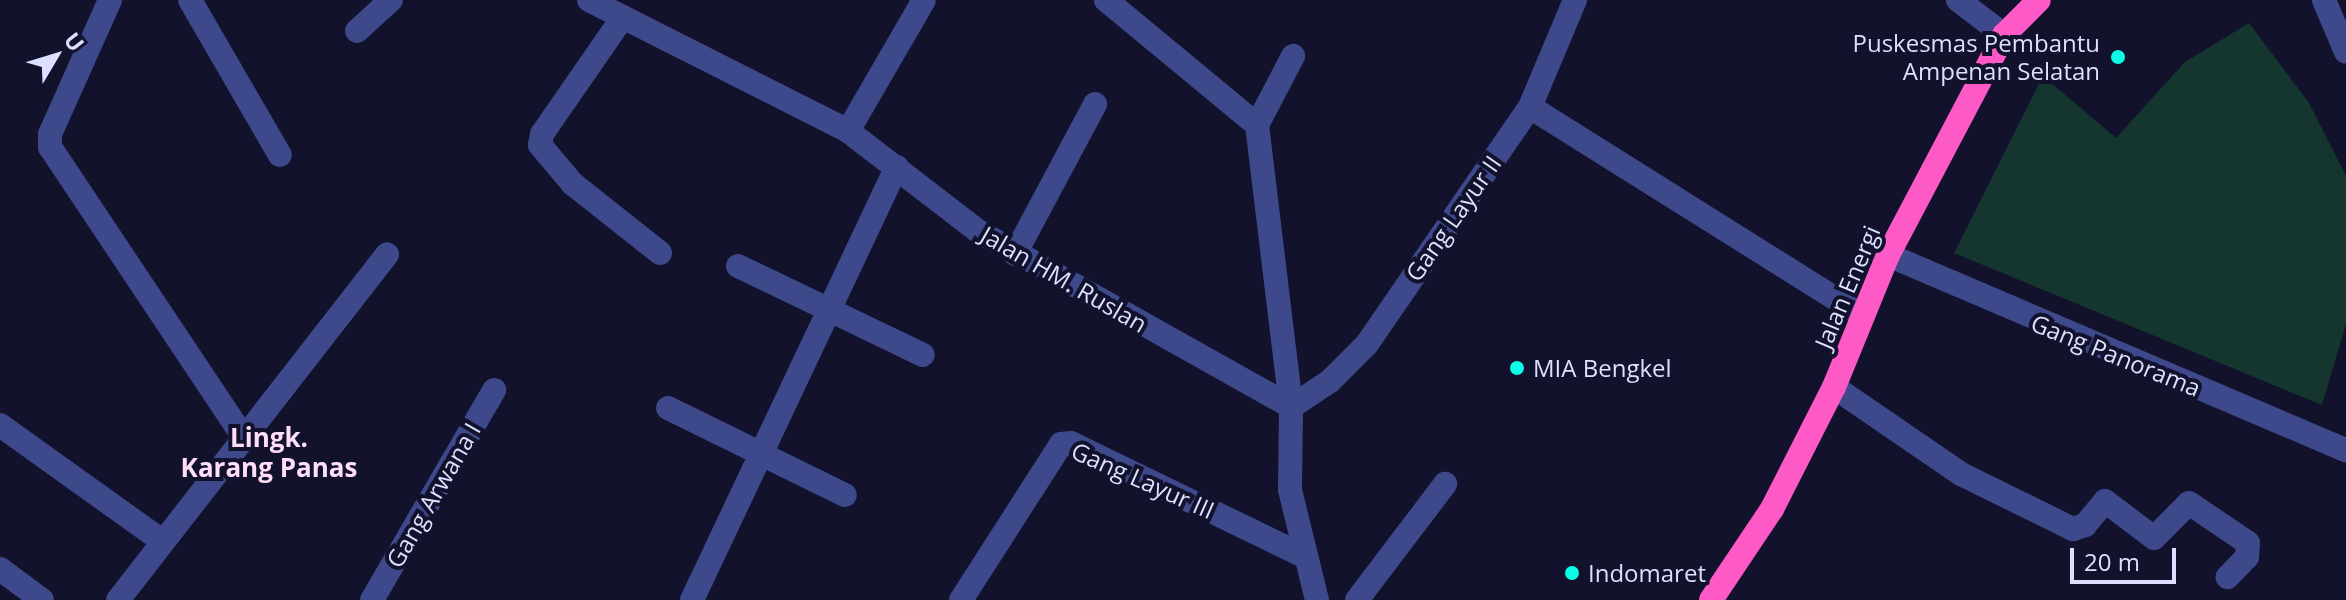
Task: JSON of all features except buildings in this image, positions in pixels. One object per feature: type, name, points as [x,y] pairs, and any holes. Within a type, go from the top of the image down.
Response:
[{"type":"highway","name":"Jalan Energi","points":[[1711,600],[1772,509],[1834,387],[1888,255],[2004,35],[2039,0]]},
{"type":"street","points":[[110,0],[48,141],[244,438]]},
{"type":"street","points":[[190,0],[280,155]]},
{"type":"street","points":[[357,31],[391,0]]},
{"type":"street","name":"Jalan HM. Ruslan","points":[[589,0],[848,131],[1015,254],[1291,407]]},
{"type":"street","points":[[848,131],[924,0]]},
{"type":"street","points":[[1106,0],[1257,125]]},
{"type":"street","name":"Gang Layur II","points":[[1291,407],[1330,381],[1367,344],[1530,107],[1575,0]]},
{"type":"street","points":[[1958,0],[2004,35]]},
{"type":"street","points":[[2324,0],[2346,52]]},
{"type":"street","points":[[623,17],[542,134],[540,145],[573,184],[660,253]]},
{"type":"street","points":[[1293,56],[1257,125],[1291,407],[1290,490],[1317,600]]},
{"type":"street","points":[[1015,254],[1095,104]]},
{"type":"street","points":[[1530,107],[1862,315]]},
{"type":"street","points":[[692,600],[897,167]]},
{"type":"street","points":[[118,600],[387,254]]},
{"type":"street","name":"Gang Panorama","points":[[1888,255],[2345,446]]},
{"type":"street","points":[[738,266],[923,355]]},
{"type":"street","points":[[1834,387],[1961,474],[2073,529],[2085,525],[2105,501],[2154,538],[2189,503],[2248,543],[2247,557],[2228,577]]},
{"type":"street","name":"Gang Arwana I","points":[[372,600],[494,390]]},
{"type":"street","points":[[668,408],[845,495]]},
{"type":"street","points":[[0,425],[162,541]]},
{"type":"street","name":"Gang Layur III","points":[[961,600],[1061,444],[1071,443],[1306,557]]},
{"type":"street","points":[[1357,600],[1445,484]]},
{"type":"street","points":[[0,569],[42,600]]},
{"type":"green space","points":[[2249,23],[2309,103],[2346,176],[2346,324],[2322,405],[1954,253],[2043,76],[2116,138],[2185,62]]},
{"type":"place","name":"Puskesmas Pembantu Ampenan Selatan","points":[[2118,57]]},
{"type":"place","name":"MIA Bengkel","points":[[1517,368]]},
{"type":"place","name":"Indomaret","points":[[1572,573]]},
{"type":"district","name":"Lingk. Karang Panas","points":[[269,453]]}]
